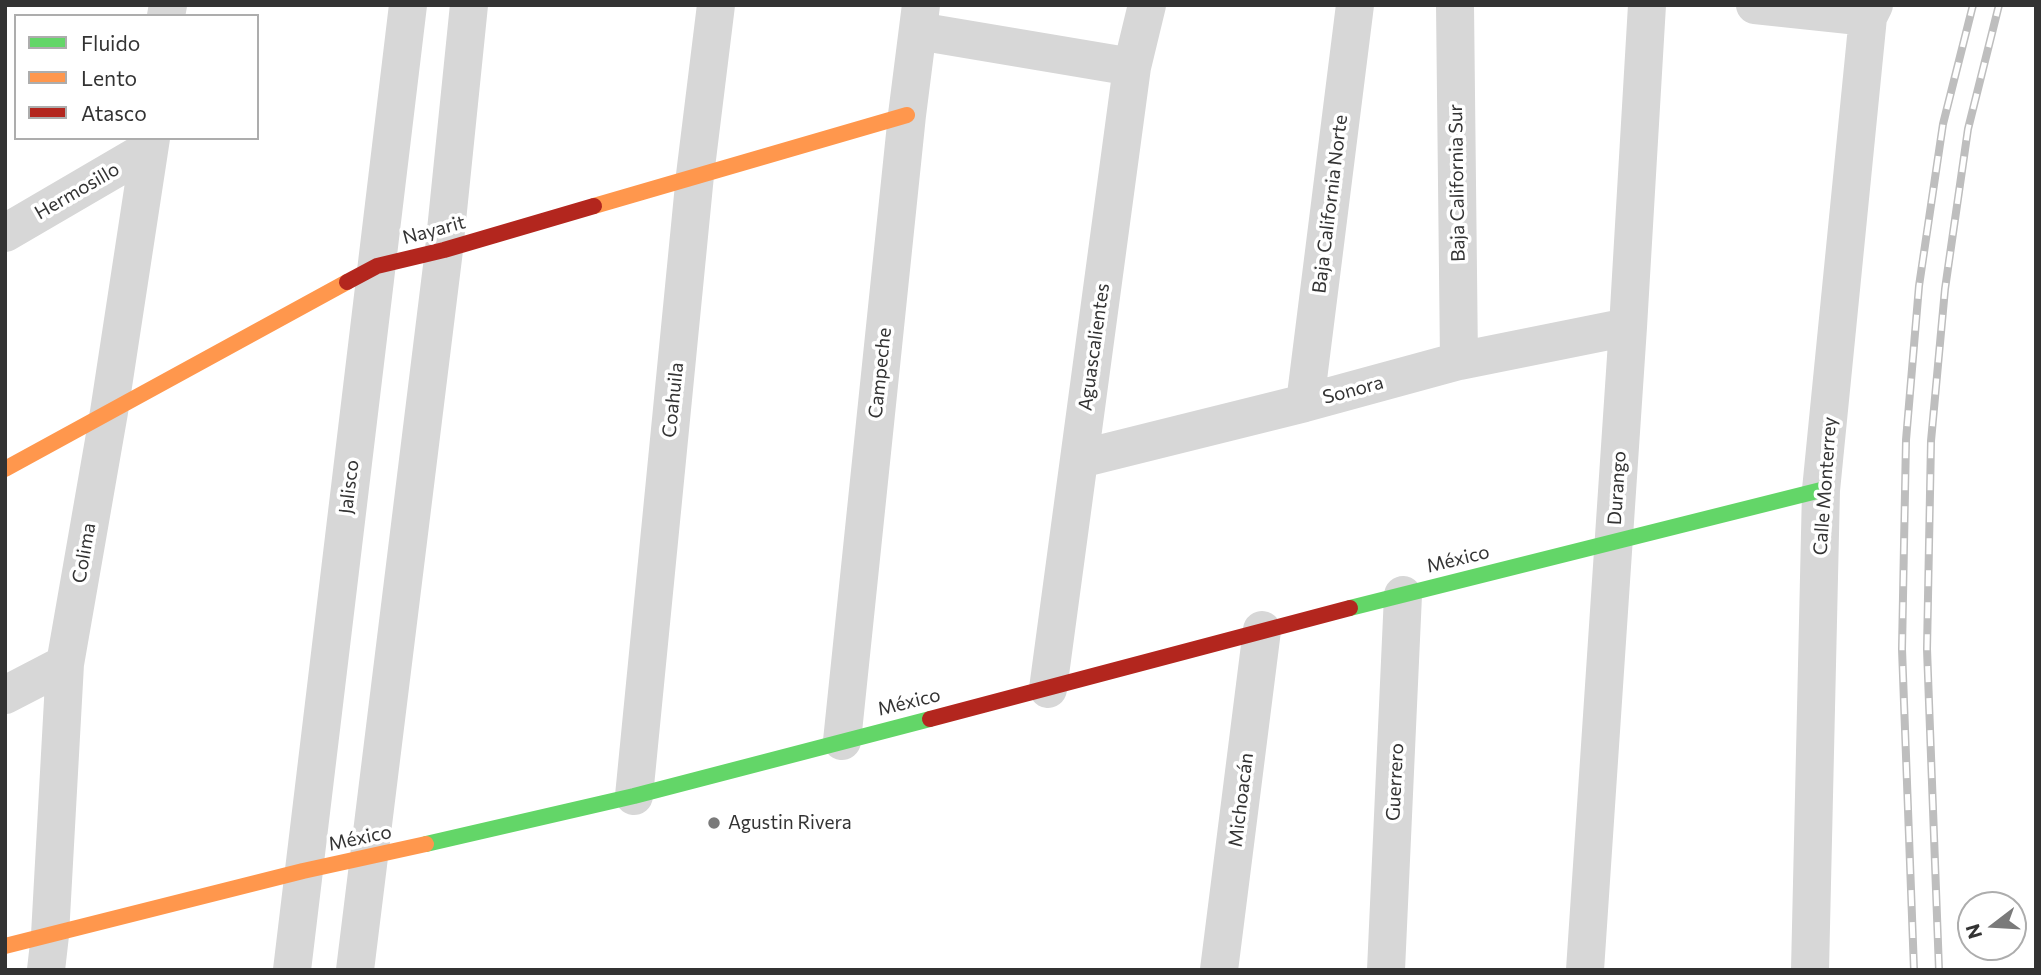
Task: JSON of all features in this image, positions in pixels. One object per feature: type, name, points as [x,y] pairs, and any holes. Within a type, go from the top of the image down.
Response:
[{"type":"street","name":"Jalisco","points":[[292,970],[408,5]]},
{"type":"street","points":[[355,970],[444,250],[469,5]]},
{"type":"street","name":"Coahuila","points":[[634,796],[695,175],[716,5]]},
{"type":"street","name":"Aguascalientes","points":[[1048,689],[1132,66],[1147,5]]},
{"type":"street","name":"Baja California Norte","points":[[1305,403],[1355,5]]},
{"type":"street","name":"Baja California Sur","points":[[1455,5],[1459,361]]},
{"type":"street","name":"Durango","points":[[1585,970],[1647,5]]},
{"type":"street","points":[[1755,5],[1871,11]]},
{"type":"street","name":"Calle Monterrey","points":[[1810,970],[1821,490],[1871,11]]},
{"type":"street","points":[[919,18],[1132,66]]},
{"type":"street","name":"Campeche","points":[[842,741],[919,18]]},
{"type":"street","name":"Nayarit","points":[[5,469],[377,266],[444,250],[907,115]]},
{"type":"street","name":"Hermosillo","points":[[5,233],[150,144]]},
{"type":"street","name":"Colima","points":[[48,952],[65,664],[150,144]]},
{"type":"street","name":"Sonora","points":[[1080,459],[1305,403],[1459,361],[1628,327]]},
{"type":"street","name":"México","points":[[5,946],[48,952],[303,871],[634,796],[1262,631],[1821,490]]},
{"type":"street","name":"Guerrero","points":[[1386,970],[1404,595]]},
{"type":"street","name":"Michoacán","points":[[1219,970],[1262,631]]},
{"type":"street","points":[[5,695],[65,664]]},
{"type":"railway","points":[[1914,970],[1902,649],[1906,440],[1919,286],[1943,124],[1973,5]]},
{"type":"railway","points":[[1939,970],[1927,649],[1931,441],[1945,289],[1968,129],[1999,5]]},
{"type":"traffic: fast","points":[[1350,608],[1821,490]]},
{"type":"traffic: fast","points":[[426,844],[634,796],[930,719]]},
{"type":"traffic: slow","points":[[594,206],[907,115]]},
{"type":"traffic: slow","points":[[5,469],[347,282]]},
{"type":"traffic: slow","points":[[5,946],[303,871],[426,844]]},
{"type":"traffic: jam","points":[[347,282],[377,266],[444,250],[594,206]]},
{"type":"traffic: jam","points":[[930,719],[1350,608]]},
{"type":"place","name":"Agustin Rivera","points":[[714,823]]}]
